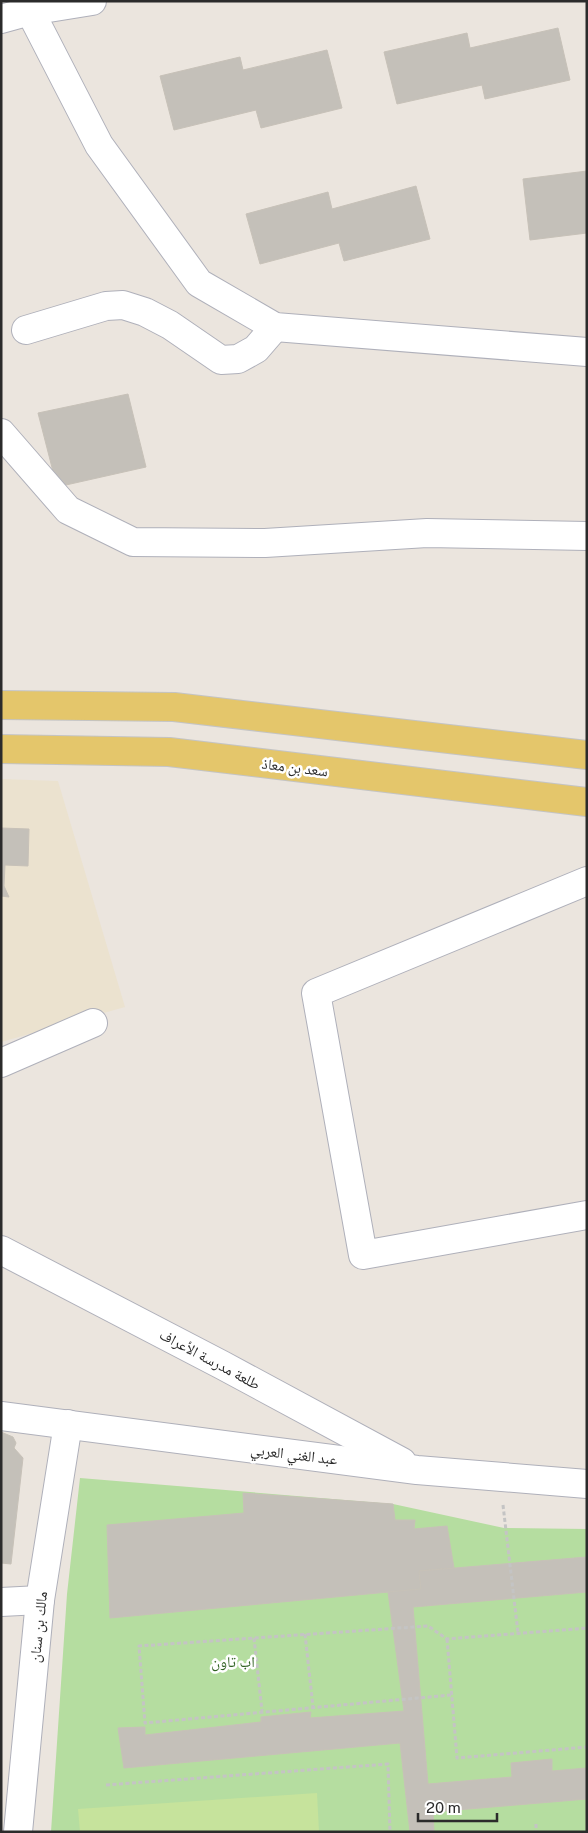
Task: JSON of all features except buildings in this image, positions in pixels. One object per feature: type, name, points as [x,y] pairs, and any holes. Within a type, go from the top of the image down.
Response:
[{"type":"main road","points":[[1,705],[174,707],[587,755]]},
{"type":"main road","name":"سعد بن معاذ","points":[[1,749],[169,752],[587,802]]},
{"type":"street","points":[[1,19],[92,1]]},
{"type":"street","points":[[30,12],[99,145],[199,283],[275,327],[587,352]]},
{"type":"street","points":[[26,330],[106,306],[123,305],[144,312],[170,326],[221,360],[238,359],[256,349],[275,327]]},
{"type":"street","points":[[1,434],[68,510],[133,542],[265,543],[427,533],[587,536]]},
{"type":"street","points":[[587,882],[316,993],[363,1255],[587,1215]]},
{"type":"street","points":[[1,1063],[93,1023]]},
{"type":"street","name":"طلعة مدرسة الأعراف","points":[[1,1250],[222,1365],[417,1470]]},
{"type":"street","name":"عبد الغني العربي","points":[[1,1416],[417,1470],[587,1484]]},
{"type":"street","name":"مالك بن سنان","points":[[18,1832],[40,1600],[68,1424]]},
{"type":"street","points":[[1,1602],[40,1600]]},
{"type":"path","points":[[500,1477],[504,1528],[518,1633]]},
{"type":"path","points":[[451,1695],[145,1723],[139,1646],[428,1626],[447,1639],[587,1628]]},
{"type":"path","points":[[305,1634],[313,1707]]},
{"type":"path","points":[[254,1638],[262,1711]]},
{"type":"path","points":[[447,1639],[457,1758],[587,1747]]},
{"type":"path","points":[[106,1786],[388,1764],[390,1832]]},
{"type":"path","points":[[536,1824],[536,1832]]},
{"type":"shaded area","points":[[1,779],[58,781],[125,1007],[1,1042]]},
{"type":"green space","name":"اب تاون","points":[[80,1478],[393,1504],[504,1528],[587,1529],[587,1832],[51,1832],[67,1594]]},
{"type":"green space","points":[[317,1793],[319,1832],[80,1832],[78,1809]]}]
